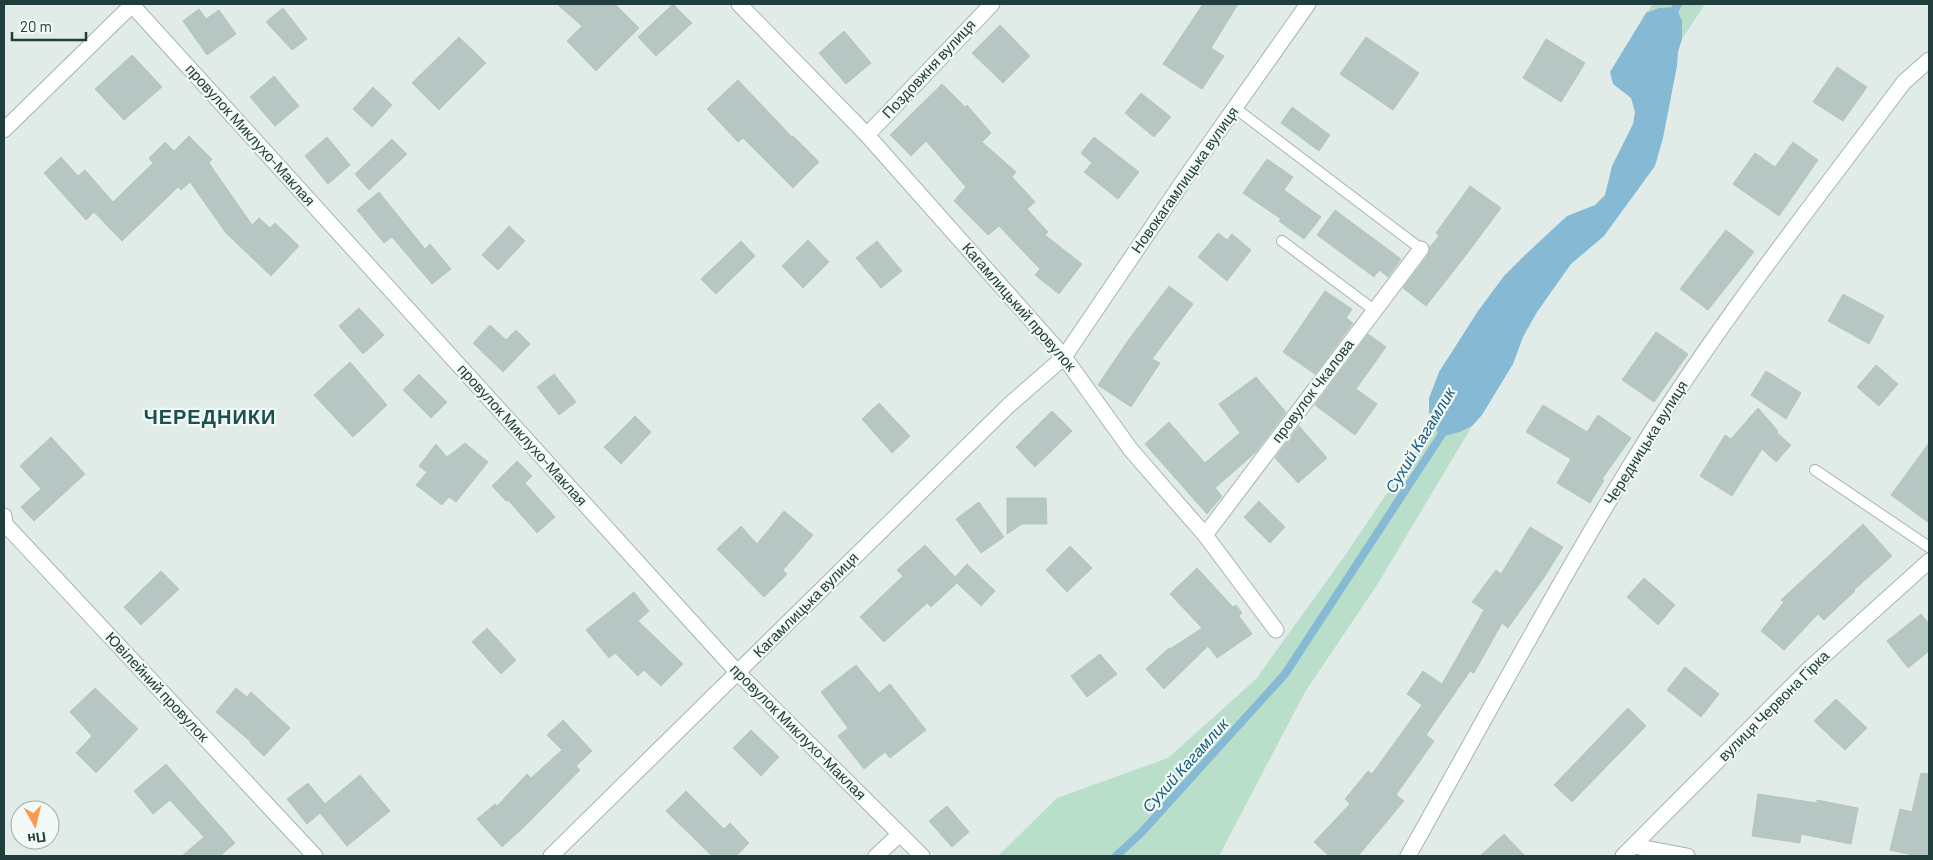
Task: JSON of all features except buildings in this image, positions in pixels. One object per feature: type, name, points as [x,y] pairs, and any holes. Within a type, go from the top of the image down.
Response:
[{"type":"street","points":[[4,130],[133,4]]},
{"type":"street","name":"провулок Миклухо-Маклая","points":[[133,4],[738,672],[922,856]]},
{"type":"street","name":"Кагамлицький провулок","points":[[739,4],[867,135],[1064,357],[1131,450],[1205,534],[1276,630]]},
{"type":"street","name":"Поздовжня вулиця","points":[[867,135],[992,4]]},
{"type":"street","name":"Новокагамлицька вулиця","points":[[1064,357],[1308,4]]},
{"type":"street","name":"Чередницька вулиця","points":[[1408,856],[1630,465],[1715,335],[1904,82],[1929,60]]},
{"type":"street","name":"провулок Чкалова","points":[[1205,534],[1421,249]]},
{"type":"street","name":"Кагамлицька вулиця","points":[[551,856],[1008,406],[1064,357]]},
{"type":"street","name":"Ювілейний провулок","points":[[4,516],[6,524],[315,856]]},
{"type":"street","name":"вулиця Червона Гірка","points":[[1629,851],[1808,669],[1929,561]]},
{"type":"street","points":[[876,856],[900,834]]},
{"type":"street","points":[[1629,851],[1687,856]]},
{"type":"lane","points":[[1235,108],[1421,249]]},
{"type":"lane","points":[[1282,241],[1374,310]]},
{"type":"lane","points":[[1815,470],[1929,547]]},
{"type":"green space","points":[[1653,4],[1705,4],[1682,39],[1682,21],[1646,13]]},
{"type":"green space","points":[[1433,425],[1441,437],[1460,432],[1472,426],[1377,585],[1305,692],[1219,856],[998,856],[1057,798],[1168,758],[1256,679],[1346,554]]},
{"type":"water","points":[[1676,7],[1682,21],[1682,39],[1663,138],[1655,166],[1604,236],[1571,264],[1537,312],[1523,337],[1513,364],[1482,415],[1472,426],[1460,432],[1441,437],[1433,425],[1429,412],[1429,398],[1439,372],[1478,311],[1504,276],[1567,216],[1595,205],[1605,195],[1612,166],[1633,124],[1635,112],[1631,98],[1613,84],[1610,72],[1646,13],[1659,8]]},
{"type":"waterway","name":"Сухий Кагамлик","points":[[1671,17],[1678,4]]},
{"type":"waterway","name":"Сухий Кагамлик","points":[[1116,856],[1141,833],[1285,674],[1446,428]]},
{"type":"district","name":"ЧЕРЕДНИКИ","points":[[210,417]]}]
